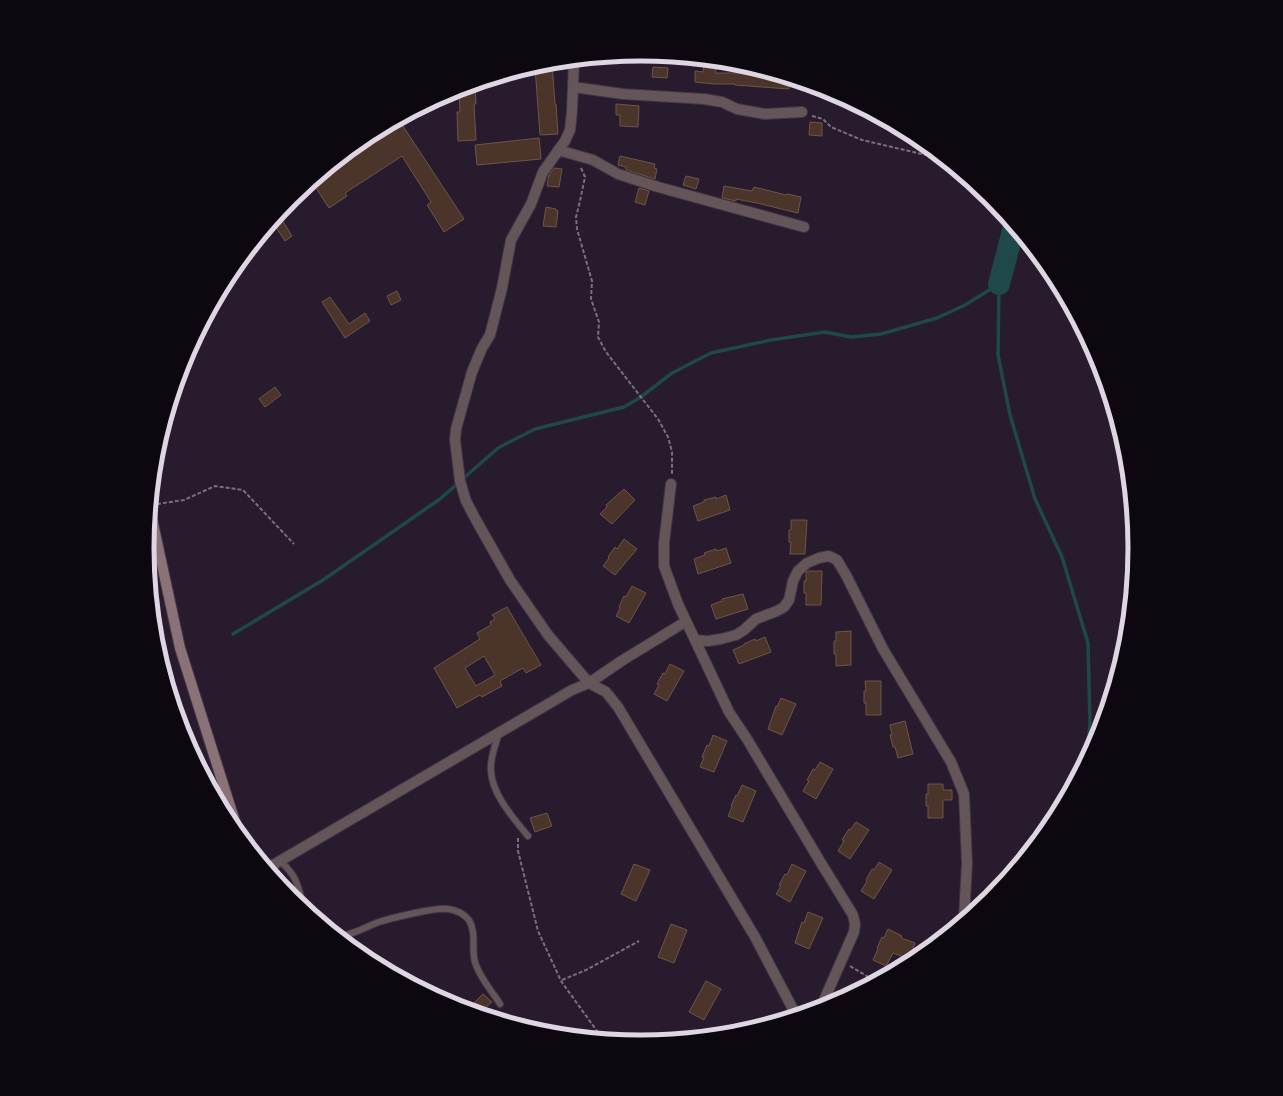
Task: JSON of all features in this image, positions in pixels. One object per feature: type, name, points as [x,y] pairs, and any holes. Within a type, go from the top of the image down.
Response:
[{"type":"street","points":[[574,66],[570,130],[565,141],[542,172],[531,204],[512,240],[490,335],[482,348],[472,372],[456,429],[455,447],[460,481],[466,501],[510,580],[544,629],[589,683],[606,692],[618,707],[755,937],[794,1010]]},
{"type":"street","points":[[573,87],[623,94],[704,99],[722,102],[738,109],[765,114],[802,112]]},
{"type":"street","points":[[558,150],[594,160],[618,174],[658,187],[804,227]]},
{"type":"street","points":[[671,484],[664,543],[664,566],[685,622],[729,712],[747,739],[853,914],[855,924],[854,932],[825,999]]},
{"type":"street","points":[[155,532],[180,648],[222,795]]},
{"type":"street","points":[[695,640],[708,641],[736,635],[756,619],[784,607],[789,600],[793,581],[798,571],[807,563],[829,556],[837,560],[883,649],[952,762],[959,779],[964,794],[966,820],[967,863],[964,913]]},
{"type":"street","points":[[272,866],[572,690],[589,683],[685,622]]},
{"type":"lane","points":[[500,732],[490,764],[493,786],[528,836]]},
{"type":"lane","points":[[280,861],[291,871],[297,882],[300,895]]},
{"type":"lane","points":[[347,935],[378,922],[434,910],[447,909],[459,912],[468,920],[472,929],[474,940],[474,961],[478,971],[500,1004]]},
{"type":"path","points":[[802,112],[823,119],[831,127],[862,140],[930,156]]},
{"type":"path","points":[[574,154],[585,177],[576,217],[576,229],[592,281],[591,299],[599,322],[598,337],[606,352],[658,419],[668,437],[672,452],[673,468],[671,484]]},
{"type":"path","points":[[157,504],[184,500],[215,486],[243,490],[294,544]]},
{"type":"path","points":[[519,825],[518,851],[538,931],[561,981],[598,1033]]},
{"type":"path","points":[[561,981],[586,970],[639,941]]},
{"type":"path","points":[[842,961],[870,978]]},
{"type":"building","points":[[704,66],[717,67],[715,73],[743,73],[743,72],[789,84],[789,89],[695,82],[695,71],[703,72]]},
{"type":"building","points":[[653,67],[668,68],[667,78],[652,77]]},
{"type":"building","points":[[552,69],[558,134],[540,135],[535,73]]},
{"type":"building","points":[[475,91],[476,104],[474,104],[476,140],[458,141],[457,112],[460,112],[459,96]]},
{"type":"building","points":[[616,104],[639,106],[638,127],[620,126],[620,115],[616,115]]},
{"type":"building","points":[[810,122],[822,123],[822,136],[809,135]]},
{"type":"building","points":[[402,124],[464,219],[444,232],[427,205],[431,202],[402,156],[345,193],[347,196],[329,208],[315,187],[371,143]]},
{"type":"building","points":[[539,138],[541,159],[477,165],[475,145]]},
{"type":"building","points":[[620,156],[655,164],[654,168],[657,169],[655,179],[626,170],[626,167],[618,165]]},
{"type":"building","points":[[554,168],[562,169],[559,187],[547,186],[549,175]]},
{"type":"building","points":[[686,176],[699,179],[696,189],[683,185]]},
{"type":"building","points":[[724,186],[752,191],[754,187],[801,197],[798,213],[757,203],[722,198]]},
{"type":"building","points":[[639,188],[649,191],[645,205],[635,202]]},
{"type":"building","points":[[546,207],[556,209],[558,211],[556,227],[543,226]]},
{"type":"building","points":[[282,220],[292,236],[285,241],[275,227]]},
{"type":"building","points":[[397,291],[401,300],[391,305],[387,296]]},
{"type":"building","points":[[330,297],[349,324],[365,313],[370,321],[345,338],[322,302]]},
{"type":"building","points":[[275,387],[281,395],[265,407],[259,399]]},
{"type":"building","points":[[624,489],[635,500],[612,524],[600,514],[607,507],[606,505]]},
{"type":"building","points":[[726,495],[730,510],[698,521],[693,506],[704,502],[704,500],[716,497],[716,499]]},
{"type":"building","points":[[791,520],[807,520],[805,554],[790,554],[791,542],[789,542],[789,530],[791,530]]},
{"type":"building","points":[[624,539],[637,549],[615,575],[603,566],[615,547],[617,549]]},
{"type":"building","points":[[726,548],[731,563],[698,574],[694,559],[705,555],[704,553],[716,549],[717,551]]},
{"type":"building","points":[[822,571],[821,605],[806,605],[804,581],[806,581],[806,572]]},
{"type":"building","points":[[632,586],[646,593],[629,623],[616,616],[624,596],[626,597]]},
{"type":"building","points":[[743,594],[748,609],[716,619],[711,605],[722,601],[722,599]]},
{"type":"building","points":[[507,607],[541,665],[526,673],[523,668],[500,681],[502,686],[482,697],[480,695],[457,708],[434,668],[480,639],[477,633],[491,625],[490,622],[495,619],[492,615]],"holes":[[[484,656],[495,675],[476,686],[465,668]]]},
{"type":"building","points":[[851,631],[851,665],[836,666],[834,641],[836,641],[836,632]]},
{"type":"building","points":[[765,637],[771,652],[739,664],[733,650],[755,639],[756,641]]},
{"type":"building","points":[[670,664],[684,671],[667,701],[654,694],[659,685],[657,684],[663,673],[665,674]]},
{"type":"building","points":[[865,681],[881,681],[881,715],[866,715],[866,703],[864,703],[864,691],[866,691]]},
{"type":"building","points":[[781,698],[796,704],[782,735],[768,729],[776,706],[777,707]]},
{"type":"building","points":[[905,721],[913,754],[898,758],[890,735],[892,735],[890,725]]},
{"type":"building","points":[[713,735],[727,741],[714,772],[700,767],[704,757],[702,757],[707,745],[709,746]]},
{"type":"building","points":[[820,762],[833,769],[816,799],[803,791],[809,781],[807,780],[813,769],[815,770]]},
{"type":"building","points":[[928,784],[943,784],[943,790],[952,790],[952,800],[943,800],[943,818],[928,818],[926,794],[928,794]]},
{"type":"building","points":[[742,785],[756,791],[743,822],[728,816],[732,807],[731,806]]},
{"type":"building","points":[[547,813],[552,826],[535,832],[530,818]]},
{"type":"building","points":[[856,822],[869,830],[850,859],[838,851],[844,841],[842,840],[849,829],[850,830]]},
{"type":"building","points":[[879,862],[892,870],[874,899],[861,891],[872,869],[874,870]]},
{"type":"building","points":[[634,864],[650,870],[636,901],[621,894]]},
{"type":"building","points":[[792,864],[806,871],[790,902],[776,894],[781,886],[779,885],[785,874],[787,875]]},
{"type":"building","points":[[808,912],[823,918],[809,949],[795,943],[802,922],[804,923]]},
{"type":"building","points":[[671,924],[687,930],[674,963],[658,957]]},
{"type":"building","points":[[888,929],[902,936],[901,938],[915,943],[911,954],[905,957],[893,953],[886,966],[873,960],[882,937],[884,938]]},
{"type":"building","points":[[706,981],[721,989],[704,1020],[689,1012]]},
{"type":"building","points":[[483,994],[492,1002],[486,1007],[490,1011],[473,1004]]},
{"type":"waterway","points":[[999,284],[1013,233]]},
{"type":"waterway","points":[[999,284],[998,355],[1010,415],[1035,499],[1062,557],[1088,643],[1090,723],[1089,739]]},
{"type":"waterway","points":[[233,634],[323,580],[440,499],[498,448],[535,429],[624,407],[641,397],[672,373],[711,353],[771,340],[825,332],[851,337],[881,334],[937,318],[965,305],[999,284]]}]
